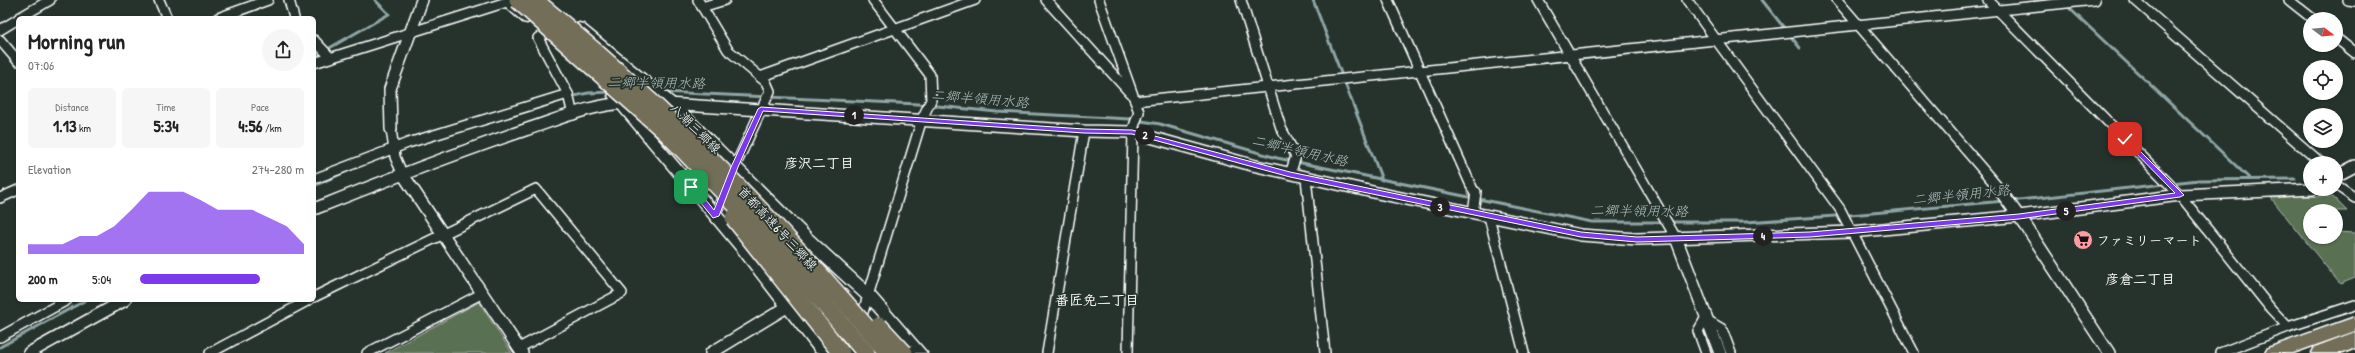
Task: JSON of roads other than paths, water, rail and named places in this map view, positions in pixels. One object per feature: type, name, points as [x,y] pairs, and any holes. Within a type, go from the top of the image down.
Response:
[{"type":"highway","name":"首都高速6号三郷線","points":[[534,0],[582,37],[664,111],[738,184],[808,258],[888,353]]},
{"type":"highway","name":"首都高速6号三郷線","points":[[511,1],[668,134],[765,235],[866,353]]},
{"type":"highway","points":[[668,134],[692,168],[758,246],[841,353]]},
{"type":"highway","points":[[808,258],[846,291],[904,353]]},
{"type":"highway","points":[[2274,353],[2355,324]]},
{"type":"highway","points":[[2322,353],[2355,340]]},
{"type":"main road","name":"八潮三郷線","points":[[546,0],[673,104],[734,167],[869,296],[920,353]]},
{"type":"main road","points":[[511,1],[546,35],[622,103],[715,216],[824,353]]},
{"type":"street","points":[[22,16],[50,0]]},
{"type":"street","points":[[159,0],[166,16]]},
{"type":"street","points":[[224,16],[268,0]]},
{"type":"street","points":[[289,0],[293,16]]},
{"type":"street","points":[[316,297],[442,235],[536,189],[622,293],[520,351],[481,294],[442,235],[402,174],[392,148],[390,89],[422,0]]},
{"type":"street","points":[[715,216],[734,167],[770,91],[766,82],[728,50],[700,3],[725,0]]},
{"type":"street","points":[[850,353],[869,296],[922,119],[930,101],[930,75],[873,0]]},
{"type":"street","points":[[760,77],[975,0]]},
{"type":"street","points":[[1046,0],[1134,99]]},
{"type":"street","points":[[1099,0],[1139,115],[1133,132],[1128,353]]},
{"type":"street","points":[[1241,0],[1281,128],[1296,156],[1290,174]]},
{"type":"street","points":[[1388,0],[1475,192],[1473,214]]},
{"type":"street","points":[[1538,0],[1676,238],[1705,319],[1720,353]]},
{"type":"street","points":[[1688,0],[1840,209],[1914,353]]},
{"type":"street","points":[[1837,0],[2001,192],[2019,216],[2108,353]]},
{"type":"street","points":[[1988,0],[2160,172],[2271,309],[2288,327]]},
{"type":"street","points":[[1134,99],[1268,87],[2095,0]]},
{"type":"street","points":[[2135,0],[2288,137],[2311,156]]},
{"type":"street","points":[[2289,0],[2304,12]]},
{"type":"street","points":[[2348,0],[2355,1]]},
{"type":"street","points":[[316,62],[511,1]]},
{"type":"street","points":[[0,30],[16,20]]},
{"type":"street","points":[[572,21],[571,28],[557,36],[546,35],[538,38],[568,94],[572,110]]},
{"type":"street","points":[[0,40],[16,59]]},
{"type":"street","points":[[316,42],[331,58]]},
{"type":"street","points":[[2343,44],[2355,53]]},
{"type":"street","points":[[316,178],[358,160],[462,124],[568,94]]},
{"type":"street","points":[[316,208],[572,110],[622,103],[673,104],[922,119],[1084,131],[1133,132],[1306,178],[1473,214],[1581,235],[1637,239],[1852,232],[2019,216],[2180,195],[2303,189]]},
{"type":"street","points":[[1047,353],[1084,131]]},
{"type":"street","points":[[2343,171],[2355,166]]},
{"type":"street","points":[[1306,178],[1325,353]]},
{"type":"street","points":[[2343,189],[2354,196]]},
{"type":"street","points":[[0,198],[16,191]]},
{"type":"street","points":[[711,353],[789,308],[802,295],[803,289],[758,235],[755,227],[765,196]]},
{"type":"street","points":[[1489,217],[1524,353]]},
{"type":"street","points":[[367,353],[481,294]]},
{"type":"street","points":[[0,337],[62,302]]},
{"type":"street","points":[[29,353],[121,302]]},
{"type":"street","points":[[210,353],[305,302]]},
{"type":"street","points":[[2220,353],[2288,327],[2355,305]]},
{"type":"street","points":[[1705,319],[1698,331],[1706,353]]},
{"type":"street","points":[[1705,319],[1722,329],[1731,353]]},
{"type":"waterway","points":[[321,58],[319,54],[389,14],[375,0]]},
{"type":"waterway","points":[[1313,0],[1382,179]]},
{"type":"waterway","points":[[1762,0],[1800,48]]},
{"type":"waterway","points":[[2067,6],[2250,179]]},
{"type":"waterway","name":"二郷半領用水路","points":[[570,97],[588,93],[612,92]]},
{"type":"waterway","name":"二郷半領用水路","points":[[662,92],[918,104],[997,112],[1130,119],[1160,124],[1277,158],[1382,179]]},
{"type":"waterway","name":"二郷半領用水路","points":[[316,185],[350,170]]},
{"type":"waterway","name":"二郷半領用水路","points":[[1382,179],[1592,222],[1746,222],[1850,215],[2004,201]]},
{"type":"waterway","name":"二郷半領用水路","points":[[2171,183],[2199,180],[2295,179]]},
{"type":"waterway","name":"二郷半領用水路","points":[[2010,201],[2165,184]]},
{"type":"waterway","name":"二郷半領用水路","points":[[0,347],[82,302]]},
{"type":"place","name":"ファミリーマート","points":[[2083,240]]},
{"type":"district","name":"彦沢二丁目","points":[[819,162]]},
{"type":"district","name":"彦倉二丁目","points":[[2140,278]]},
{"type":"district","name":"番匠免二丁目","points":[[1097,299]]}]
